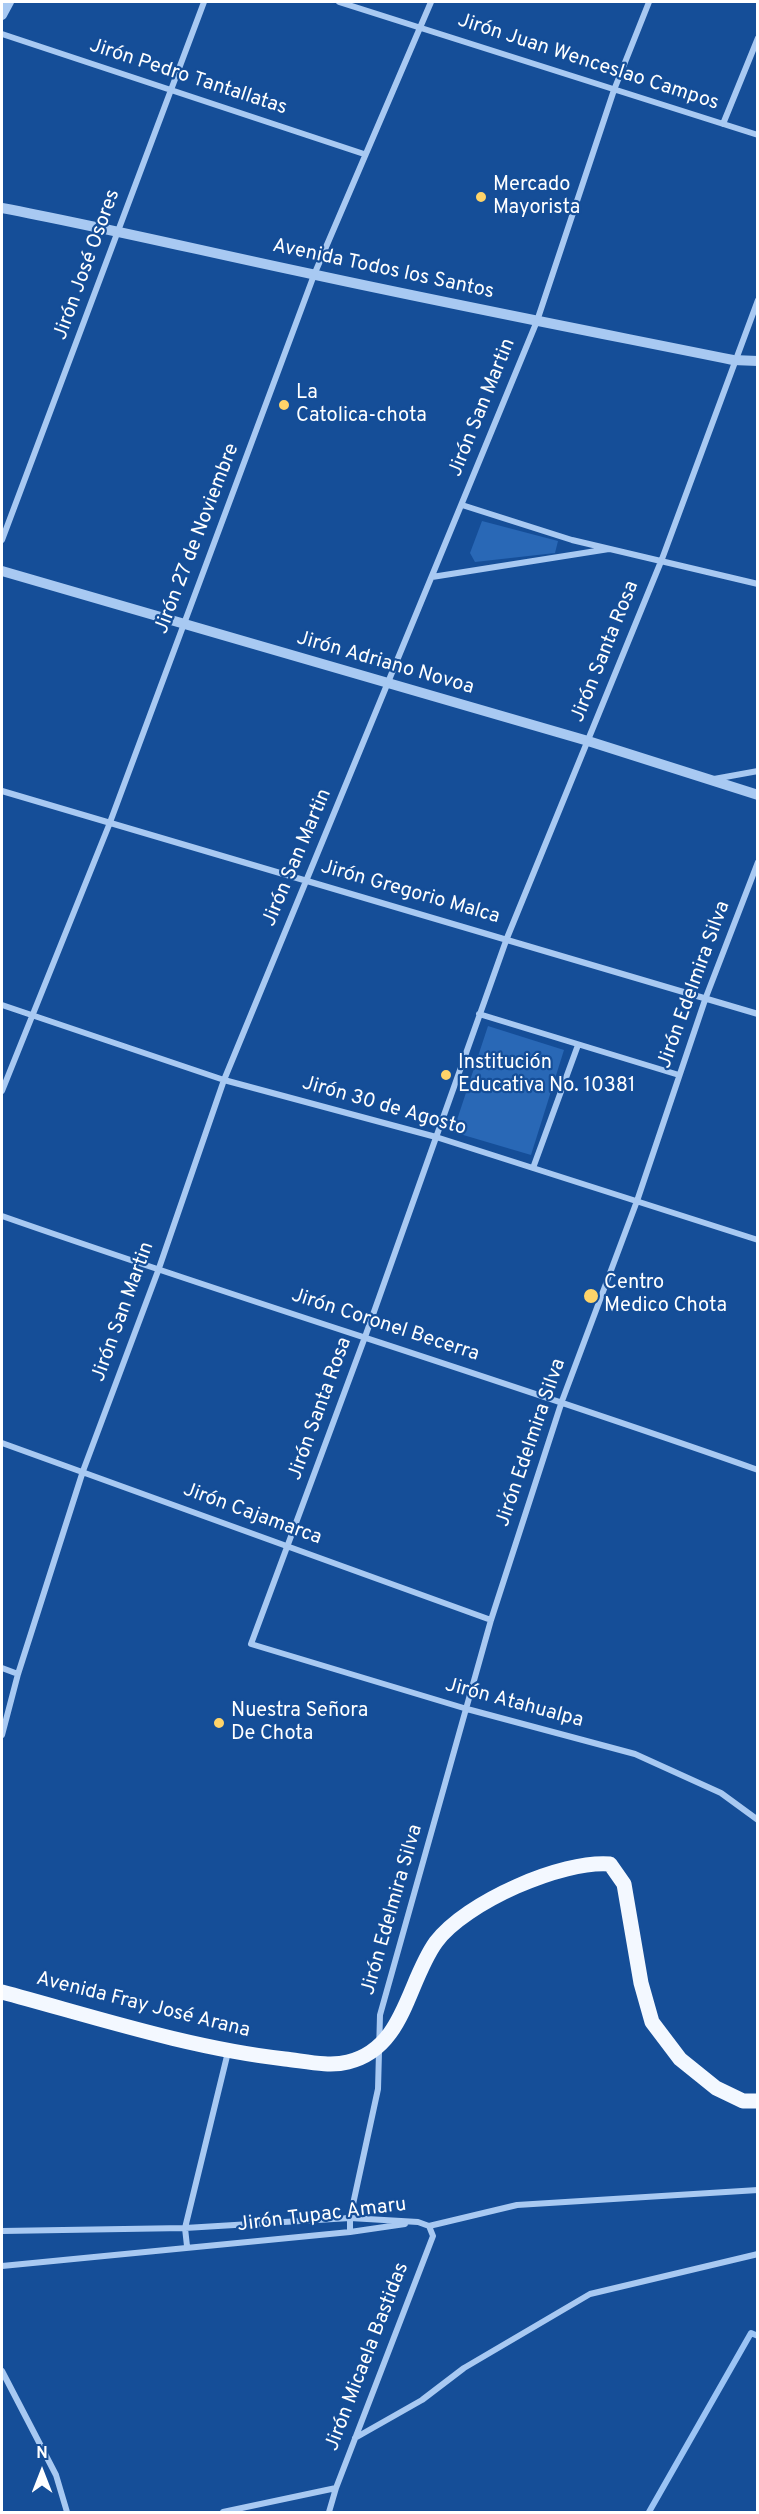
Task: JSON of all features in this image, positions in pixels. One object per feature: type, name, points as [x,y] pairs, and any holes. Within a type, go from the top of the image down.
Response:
[{"type":"main road","points":[[380,2048],[405,2010],[417,1976],[437,1941],[473,1909],[513,1888],[554,1872],[591,1863],[610,1864],[624,1884],[641,1983],[652,2022],[680,2059],[716,2088],[743,2101],[758,2101]]},
{"type":"main road","name":"Avenida Fray José Arana","points":[[2,1992],[228,2052],[310,2062],[348,2062],[380,2048]]},
{"type":"street","points":[[2,15],[9,2]]},
{"type":"street","name":"Jirón José Osores","points":[[2,540],[204,2]]},
{"type":"street","name":"Jirón Juan Wenceslao Campos","points":[[339,2],[758,135]]},
{"type":"street","name":"Jirón 27 de Noviembre","points":[[2,1090],[109,825],[314,275],[431,2]]},
{"type":"street","name":"Jirón San Martin","points":[[2,1735],[18,1674],[83,1471],[158,1271],[224,1080],[537,321],[614,90],[650,2]]},
{"type":"street","name":"Jirón Pedro Tantallatas","points":[[2,34],[364,154]]},
{"type":"street","points":[[723,124],[758,38]]},
{"type":"street","name":"Avenida Todos los Santos","points":[[2,208],[119,230],[314,275],[537,321],[733,360],[758,361]]},
{"type":"street","name":"Jirón Santa Rosa","points":[[251,1644],[365,1337],[507,938],[662,559],[733,360],[758,300]]},
{"type":"street","points":[[462,505],[572,540],[662,559],[758,584]]},
{"type":"street","points":[[432,577],[615,549]]},
{"type":"street","name":"Jirón Adriano Novoa","points":[[2,571],[588,741],[758,795]]},
{"type":"street","points":[[713,780],[758,771]]},
{"type":"street","name":"Jirón Gregorio Malca","points":[[2,791],[109,825],[507,938],[758,1014]]},
{"type":"street","name":"Jirón Edelmira Silva","points":[[350,2232],[350,2218],[378,2089],[380,2016],[491,1620],[562,1401],[637,1201],[706,998],[758,862]]},
{"type":"street","name":"Jirón 30 de Agosto","points":[[2,1005],[224,1080],[436,1137],[758,1240]]},
{"type":"street","points":[[479,1014],[679,1076]]},
{"type":"street","points":[[533,1168],[578,1045]]},
{"type":"street","name":"Jirón Coronel Becerra","points":[[2,1216],[158,1271],[562,1401],[758,1470]]},
{"type":"street","name":"Jirón Cajamarca","points":[[2,1443],[491,1620]]},
{"type":"street","name":"Jirón Atahualpa","points":[[251,1644],[467,1709],[635,1754],[721,1793],[758,1820]]},
{"type":"street","points":[[2,1668],[18,1674]]},
{"type":"street","points":[[187,2246],[185,2228],[228,2052]]},
{"type":"street","points":[[418,2222],[429,2226],[517,2205],[592,2198],[758,2190]]},
{"type":"street","name":"Jirón Tupac Amaru","points":[[2,2231],[185,2228],[350,2218],[418,2222]]},
{"type":"street","name":"Jirón Tupac Amaru","points":[[2,2266],[93,2259],[187,2246],[350,2232],[418,2222]]},
{"type":"street","name":"Jirón Micaela Bastidas","points":[[329,2512],[336,2488],[433,2236],[429,2226]]},
{"type":"street","points":[[355,2438],[422,2400],[464,2368],[590,2294],[758,2254]]},
{"type":"street","points":[[2,2371],[56,2475],[67,2512]]},
{"type":"street","points":[[224,2512],[336,2488]]},
{"type":"shaded area","points":[[482,521],[558,541],[555,553],[475,562],[470,553]]},
{"type":"shaded area","points":[[488,1026],[564,1050],[531,1155],[453,1132]]},
{"type":"waterway","points":[[649,2512],[751,2333],[758,2336]]},
{"type":"place","name":"Mercado Mayorista","points":[[481,197]]},
{"type":"place","name":"La Catolica-chota","points":[[284,405]]},
{"type":"place","name":"Institución Educativa No. 10381","points":[[446,1075]]},
{"type":"place","name":"Centro Medico Chota","points":[[591,1296]]},
{"type":"place","name":"Nuestra Señora De Chota","points":[[219,1723]]}]
